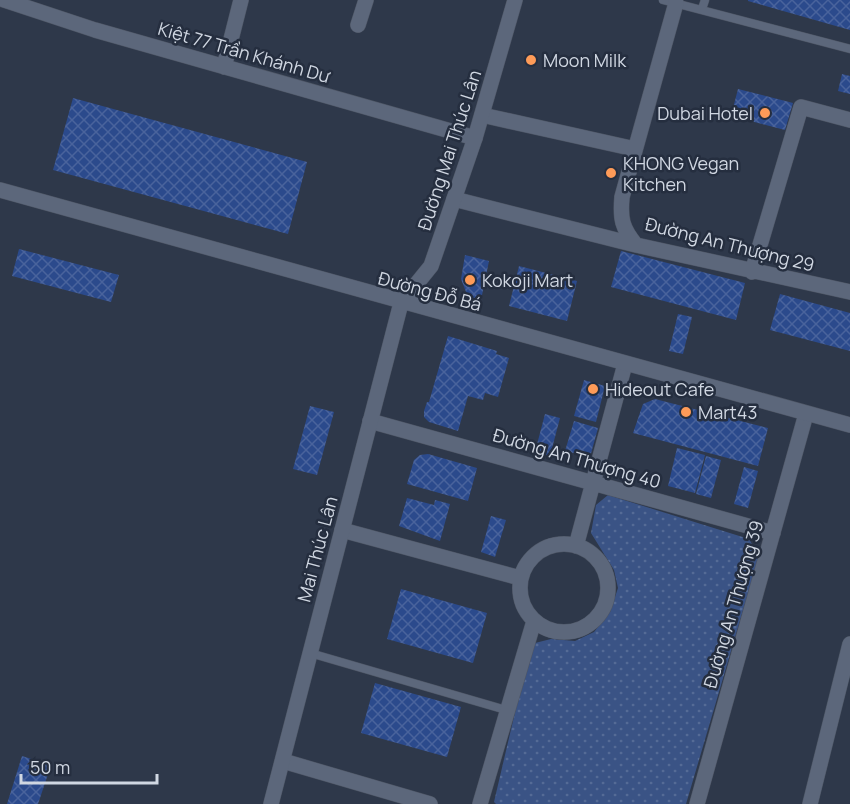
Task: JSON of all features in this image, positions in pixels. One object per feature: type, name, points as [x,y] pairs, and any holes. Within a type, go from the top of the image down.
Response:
[{"type":"street","name":"Kiệt 77 Trần Khánh Dư","points":[[3,0],[95,30],[475,138]]},
{"type":"street","points":[[224,67],[241,0]]},
{"type":"street","points":[[358,25],[366,0]]},
{"type":"street","name":"Đường Mai Thúc Lân","points":[[401,303],[431,266],[475,138],[515,0]]},
{"type":"street","name":"Đường An Thượng 29","points":[[670,2],[636,149],[622,197],[620,219],[625,231],[636,245],[850,292]]},
{"type":"street","points":[[752,272],[801,107],[850,120]]},
{"type":"street","points":[[482,115],[636,149]]},
{"type":"street","name":"Đường Đỗ Bá","points":[[0,190],[401,303],[850,425]]},
{"type":"street","points":[[454,199],[636,245]]},
{"type":"street","name":"Mai Thúc Lân","points":[[272,804],[401,303]]},
{"type":"street","points":[[576,546],[625,364]]},
{"type":"street","name":"Đường An Thượng 39","points":[[698,804],[806,414]]},
{"type":"street","name":"Đường An Thượng 40","points":[[370,421],[773,533]]},
{"type":"street","points":[[342,530],[520,579]]},
{"type":"street","points":[[562,544],[576,546],[589,552],[600,563],[606,576],[608,590],[602,610],[587,626],[574,632],[546,629],[534,621],[521,602],[520,579],[526,565],[535,554],[548,547],[562,544]]},
{"type":"street","points":[[480,804],[534,621]]},
{"type":"street","points":[[810,804],[850,644]]},
{"type":"street","points":[[283,761],[430,804]]},
{"type":"lane","points":[[702,9],[705,0]]},
{"type":"lane","points":[[670,2],[850,50]]},
{"type":"lane","points":[[310,653],[506,710]]},
{"type":"shaded area","points":[[608,495],[749,539],[759,556],[686,804],[496,804],[494,802],[531,644],[551,639],[575,641],[594,632],[610,612],[618,588],[614,570],[591,533],[596,505]]},
{"type":"building","points":[[850,0],[850,30],[748,1]]},
{"type":"building","points":[[842,74],[850,76],[850,94],[838,91]]},
{"type":"building","name":"Dubai Hotel","points":[[738,89],[793,103],[785,130],[731,116]]},
{"type":"building","points":[[73,98],[307,162],[288,234],[53,170]]},
{"type":"building","points":[[19,249],[119,275],[111,302],[12,276]]},
{"type":"building","points":[[621,251],[745,283],[736,320],[611,287]]},
{"type":"building","points":[[465,255],[489,261],[481,300],[468,297],[461,279]]},
{"type":"building","points":[[519,266],[577,281],[567,321],[509,306]]},
{"type":"building","points":[[780,294],[850,313],[850,351],[770,330]]},
{"type":"building","points":[[678,314],[692,317],[683,354],[669,351]]},
{"type":"building","points":[[448,336],[497,351],[496,354],[509,358],[498,397],[485,393],[483,400],[468,396],[458,431],[429,422],[424,417]]},
{"type":"building","points":[[584,380],[605,386],[596,422],[574,416]]},
{"type":"building","points":[[655,399],[768,428],[758,466],[633,433],[643,404]]},
{"type":"building","points":[[310,406],[334,412],[317,475],[293,469]]},
{"type":"building","points":[[545,414],[560,418],[550,456],[535,452]]},
{"type":"building","points":[[574,421],[598,428],[590,457],[565,451]]},
{"type":"building","points":[[677,448],[705,455],[695,493],[668,486]]},
{"type":"building","points":[[428,454],[477,468],[468,501],[407,484],[414,460],[420,455]]},
{"type":"building","points":[[706,456],[721,460],[711,498],[696,494]]},
{"type":"building","points":[[744,467],[758,471],[748,508],[734,504]]},
{"type":"building","points":[[407,498],[434,505],[435,500],[450,504],[440,541],[399,526]]},
{"type":"building","points":[[491,516],[506,520],[495,557],[481,552]]},
{"type":"building","points":[[401,589],[487,613],[473,663],[387,639]]},
{"type":"building","points":[[375,683],[461,707],[447,757],[361,733]]},
{"type":"building","points":[[22,756],[51,765],[38,804],[7,804]]},
{"type":"place","name":"Moon Milk","points":[[531,60]]},
{"type":"place","name":"Dubai Hotel","points":[[765,113]]},
{"type":"place","name":"KHONG Vegan Kitchen","points":[[611,173]]},
{"type":"place","name":"Kokoji Mart","points":[[470,280]]},
{"type":"place","name":"Hideout Cafe","points":[[593,389]]},
{"type":"place","name":"Mart43","points":[[686,412]]}]
